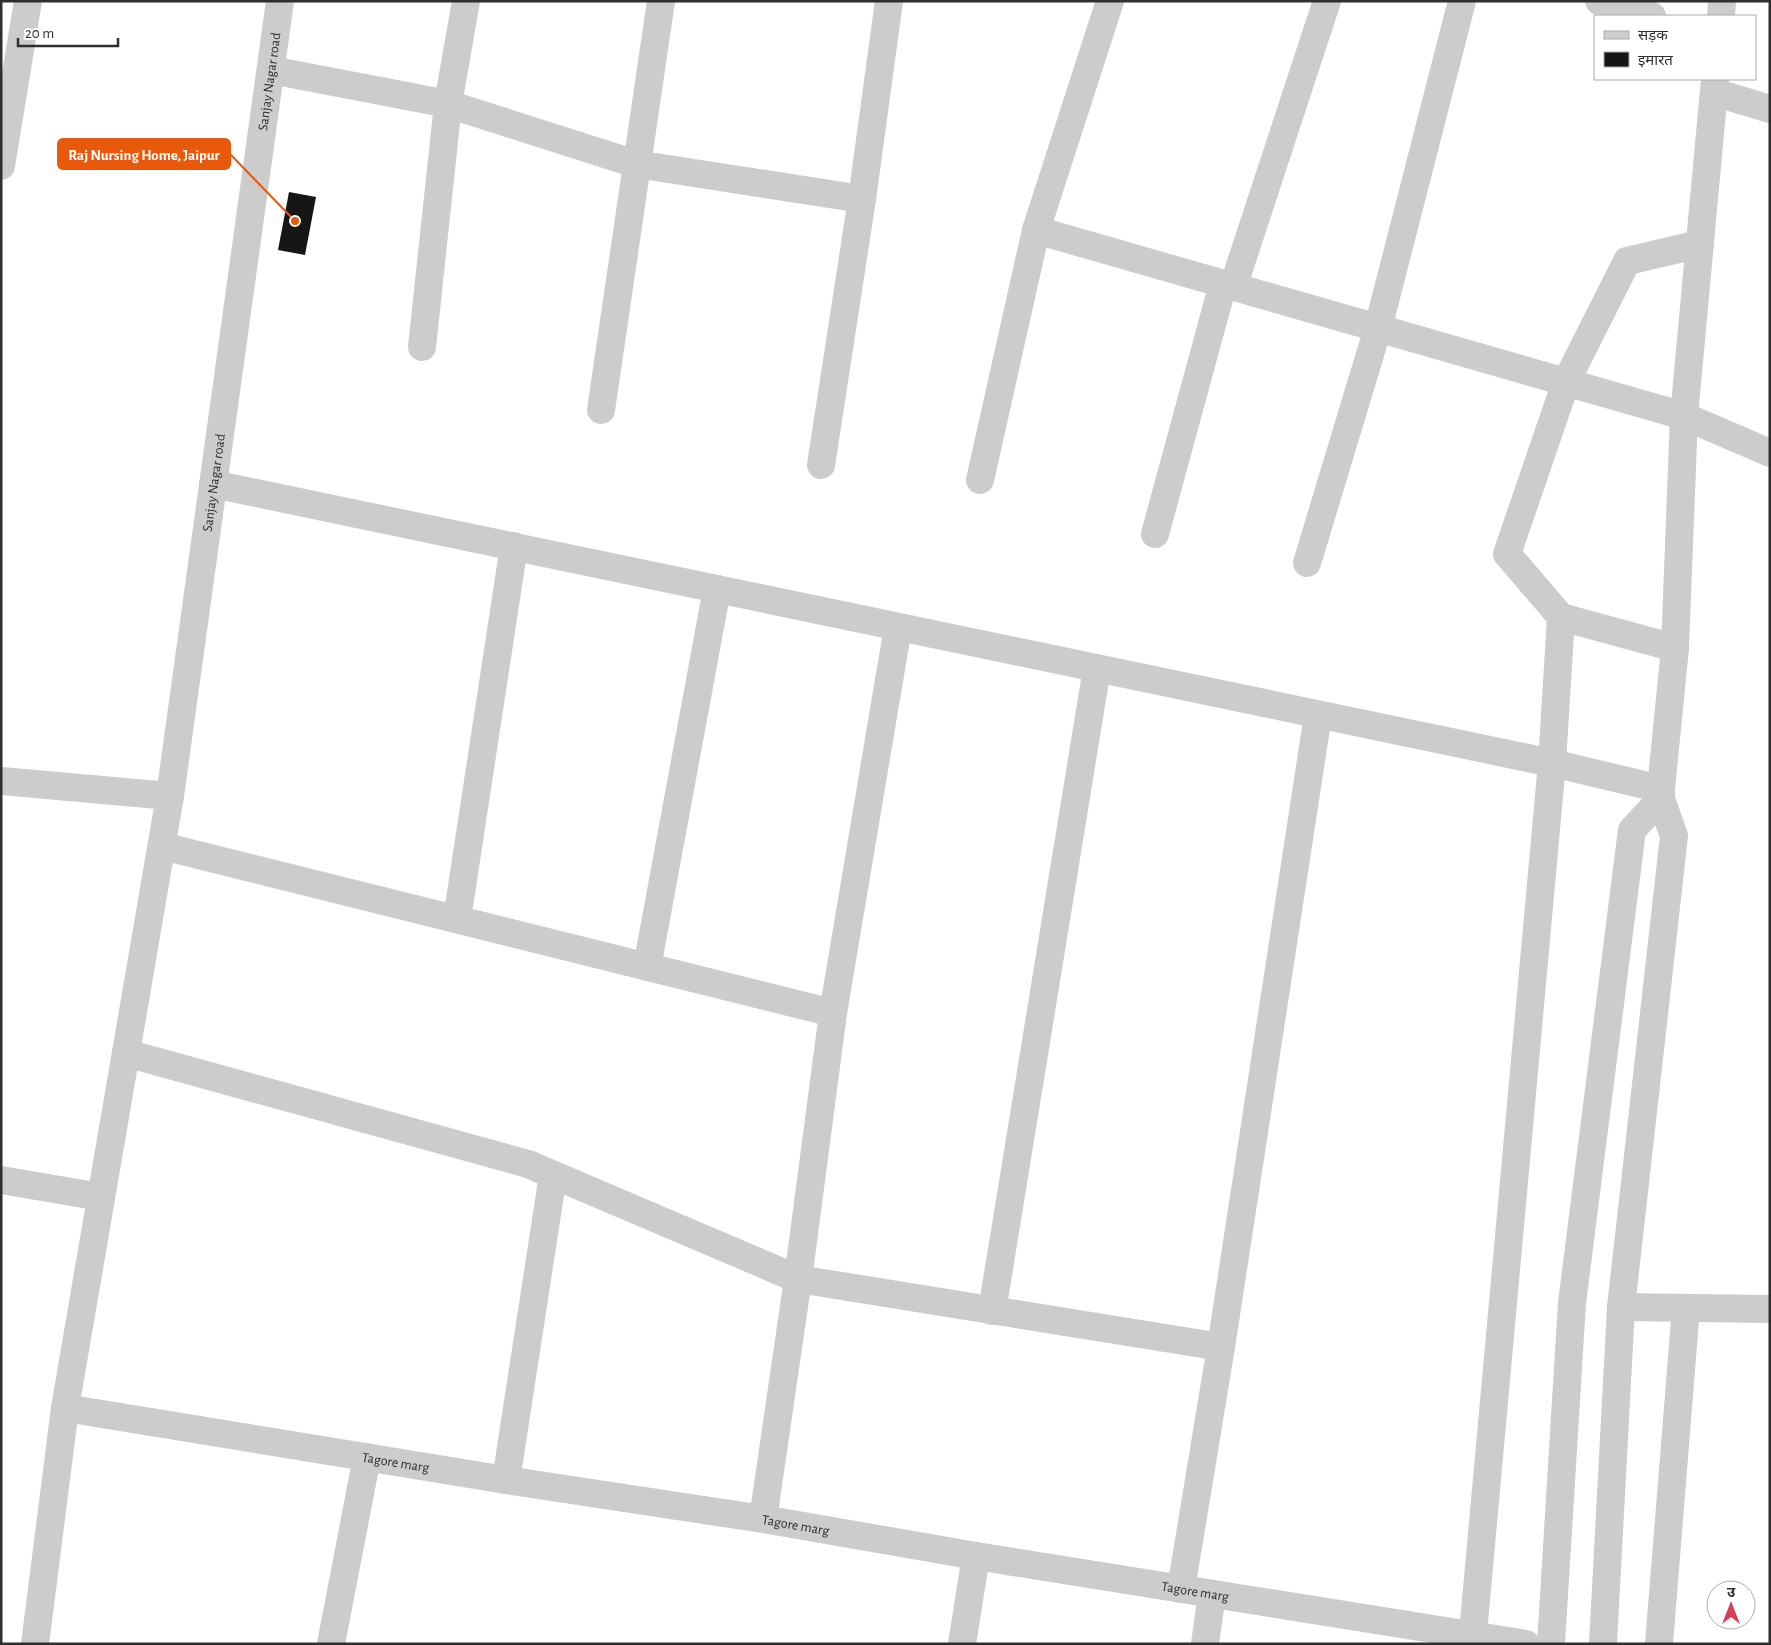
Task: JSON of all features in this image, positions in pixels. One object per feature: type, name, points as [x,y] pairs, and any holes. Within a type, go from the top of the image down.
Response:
[{"type":"street","points":[[1,166],[28,1]]},
{"type":"street","name":"Sanjay Nagar road","points":[[35,1644],[65,1408],[170,796],[280,1]]},
{"type":"street","points":[[422,347],[448,104],[466,1]]},
{"type":"street","points":[[601,410],[661,1]]},
{"type":"street","points":[[821,465],[862,199],[889,1]]},
{"type":"street","points":[[980,480],[1036,230],[1110,1]]},
{"type":"street","points":[[1155,534],[1228,285],[1327,1]]},
{"type":"street","points":[[1307,563],[1378,328],[1462,1]]},
{"type":"street","points":[[1599,1],[1648,15]]},
{"type":"street","points":[[1721,15],[1722,1]]},
{"type":"street","points":[[271,70],[448,104],[636,164],[862,199]]},
{"type":"street","points":[[1603,1644],[1621,1307],[1674,836],[1661,794],[1675,648],[1684,416],[1714,85],[1770,109]]},
{"type":"street","points":[[1036,230],[1684,416],[1770,453]]},
{"type":"street","points":[[1675,648],[1562,617],[1507,554],[1566,382],[1627,261],[1700,244]]},
{"type":"street","points":[[213,484],[1552,764],[1661,794]]},
{"type":"street","points":[[458,919],[514,546]]},
{"type":"street","points":[[647,967],[717,589]]},
{"type":"street","points":[[1472,1640],[1552,764],[1562,617]]},
{"type":"street","points":[[763,1518],[798,1279],[833,1013],[898,627]]},
{"type":"street","points":[[992,1311],[1097,668]]},
{"type":"street","points":[[1181,1589],[1221,1347],[1318,714]]},
{"type":"street","points":[[1,780],[170,796]]},
{"type":"street","points":[[1551,1644],[1572,1303],[1632,830],[1661,794]]},
{"type":"street","points":[[162,846],[833,1013]]},
{"type":"street","points":[[126,1053],[528,1164],[798,1279],[1221,1347]]},
{"type":"street","points":[[506,1480],[553,1175]]},
{"type":"street","points":[[1,1180],[101,1198]]},
{"type":"street","points":[[1621,1307],[1770,1309]]},
{"type":"street","points":[[1659,1644],[1686,1308]]},
{"type":"street","name":"Tagore marg","points":[[65,1408],[506,1480],[763,1518],[1472,1640],[1526,1644]]},
{"type":"street","points":[[331,1644],[367,1457]]},
{"type":"street","points":[[962,1644],[976,1556]]},
{"type":"street","points":[[1205,1644],[1212,1594]]},
{"type":"building","points":[[289,192],[316,197],[305,255],[278,250]]},
{"type":"place","name":"Raj Nursing Home, Jaipur","points":[[295,221]]}]
